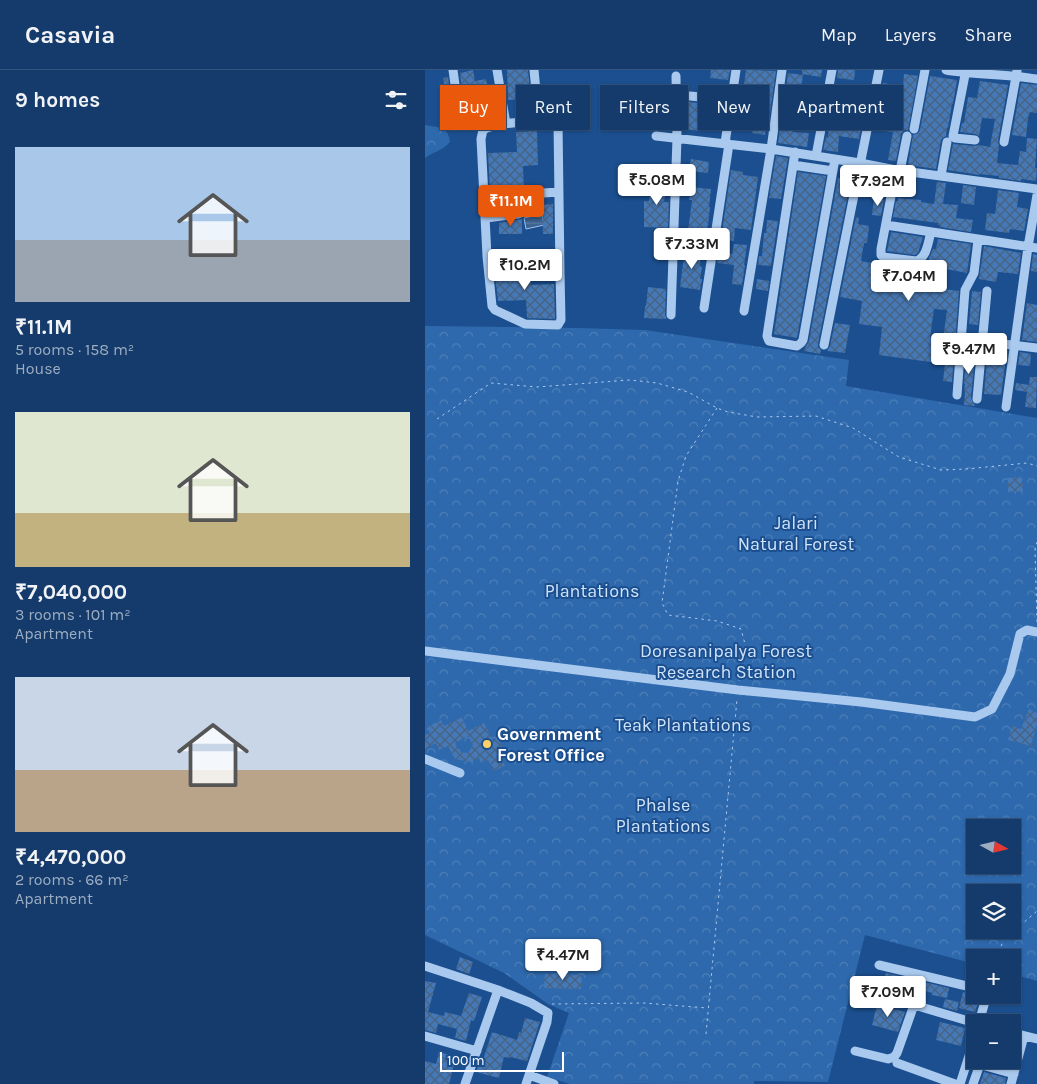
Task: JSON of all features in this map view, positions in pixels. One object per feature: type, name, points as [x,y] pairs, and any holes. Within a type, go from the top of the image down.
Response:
[{"type":"street","points":[[453,70],[455,85]]},
{"type":"street","points":[[497,70],[500,85]]},
{"type":"street","points":[[534,70],[535,85]]},
{"type":"street","points":[[734,85],[736,70]]},
{"type":"street","points":[[744,311],[782,70]]},
{"type":"street","points":[[816,156],[832,70]]},
{"type":"street","points":[[824,344],[879,70]]},
{"type":"street","points":[[925,70],[911,132],[898,170],[881,255],[883,257],[920,260],[923,257],[931,232]]},
{"type":"street","points":[[946,70],[1017,73],[1037,79]]},
{"type":"street","points":[[966,72],[953,136],[955,138],[975,140]]},
{"type":"street","points":[[1004,142],[1017,73]]},
{"type":"street","points":[[671,315],[677,138],[676,76]]},
{"type":"street","points":[[690,96],[698,97]]},
{"type":"street","points":[[483,130],[481,139],[487,256],[492,306],[495,310],[525,324],[558,324],[561,320],[558,121],[506,124]]},
{"type":"street","points":[[703,308],[728,130]]},
{"type":"street","points":[[656,136],[771,148],[898,170],[1037,189]]},
{"type":"street","points":[[941,176],[947,142]]},
{"type":"street","points":[[795,152],[767,336],[769,341],[797,346],[803,340],[835,159]]},
{"type":"street","points":[[793,165],[833,171]]},
{"type":"street","points":[[486,218],[518,214],[521,212],[523,197],[528,194],[559,192]]},
{"type":"street","points":[[1006,407],[1015,345],[1033,248],[1037,195]]},
{"type":"street","points":[[886,225],[1033,248]]},
{"type":"street","points":[[957,395],[965,290],[974,273],[978,240]]},
{"type":"street","points":[[487,256],[528,256],[531,259],[536,274],[560,273]]},
{"type":"street","points":[[977,399],[987,291]]},
{"type":"street","points":[[961,339],[1037,348]]},
{"type":"street","points":[[425,651],[738,690],[871,703],[975,717],[992,709],[997,701],[1010,674],[1019,634],[1027,630],[1037,632]]},
{"type":"street","points":[[425,759],[461,773]]},
{"type":"street","points":[[879,965],[966,986]]},
{"type":"street","points":[[425,966],[498,990],[531,1003],[549,1013],[528,1080],[554,1084]]},
{"type":"street","points":[[857,988],[966,1020]]},
{"type":"street","points":[[465,1084],[498,990]]},
{"type":"street","points":[[855,1052],[888,1059],[894,1057],[914,1005]]},
{"type":"street","points":[[1021,1035],[1037,1039]]},
{"type":"street","points":[[425,1036],[477,1051]]},
{"type":"street","points":[[1011,1084],[1024,1036]]},
{"type":"street","points":[[897,1063],[955,1084]]},
{"type":"street","points":[[960,1084],[966,1065]]},
{"type":"street","points":[[973,1084],[979,1067],[982,1065],[1014,1074]]},
{"type":"path","points":[[437,419],[491,383],[537,387],[630,380],[657,383],[688,392],[728,412],[757,417],[816,416],[853,428],[899,457],[941,470],[1027,464],[1037,466]]},
{"type":"path","points":[[706,1034],[738,690],[745,644],[741,629],[717,621],[668,614],[662,603],[678,482],[686,456],[717,408]]},
{"type":"path","points":[[1037,542],[1035,550],[1037,621]]},
{"type":"path","points":[[1021,924],[1037,911]]},
{"type":"path","points":[[548,1004],[644,1002],[709,1008]]},
{"type":"green space","points":[[425,125],[438,127],[447,133],[450,142],[444,148],[425,158]]},
{"type":"green space","name":"Doresanipalya Forest Research Station","points":[[425,326],[645,330],[849,360],[846,386],[1037,418],[1037,981],[1021,976],[1021,949],[966,949],[966,962],[865,935],[828,1082],[754,1081],[570,1084],[547,1077],[569,1013],[548,1004],[504,973],[425,935]]},
{"type":"green space","points":[[754,1081],[754,1084],[620,1084]]},
{"type":"shaded area","points":[[542,214],[544,225],[526,229],[524,218]]},
{"type":"building","points":[[473,70],[475,81],[486,79],[487,85],[461,85],[460,73]]},
{"type":"building","points":[[507,70],[528,70],[529,85],[516,85],[516,100],[508,100]]},
{"type":"building","points":[[711,70],[730,70],[728,80],[710,78]]},
{"type":"building","points":[[746,70],[776,71],[770,113],[769,85],[744,85]]},
{"type":"building","points":[[802,70],[822,70],[821,77],[802,74]]},
{"type":"building","points":[[838,70],[855,70],[854,80],[837,78]]},
{"type":"building","points":[[788,73],[803,75],[802,85],[786,85]]},
{"type":"building","points":[[904,74],[918,76],[908,130],[901,134],[896,161],[888,160],[893,132],[877,130],[903,130]]},
{"type":"building","points":[[930,76],[957,80],[948,128],[946,136],[941,140],[936,169],[908,165],[913,135],[920,130]]},
{"type":"building","points":[[448,77],[449,85],[444,85],[443,78]]},
{"type":"building","points":[[980,81],[1008,85],[998,141],[997,163],[1018,165],[1020,151],[1026,152],[1027,138],[1037,139],[1036,181],[1021,179],[1021,181],[999,178],[999,176],[948,170],[953,144],[990,147],[995,119],[982,118],[979,136],[960,132],[962,123],[964,123],[968,97],[977,98]]},
{"type":"building","points":[[1021,83],[1037,85],[1037,113],[1030,112],[1026,137],[1012,135]]},
{"type":"building","points":[[689,102],[698,103],[698,130],[700,131],[688,130]]},
{"type":"building","points":[[752,130],[766,130],[765,135],[752,133]]},
{"type":"building","points":[[780,130],[809,133],[807,147],[778,143]]},
{"type":"building","points":[[828,130],[861,130],[859,139],[839,136],[838,152],[823,150],[826,137],[828,137]]},
{"type":"building","points":[[537,131],[538,165],[523,166],[524,189],[490,191],[488,153],[517,152],[516,132]]},
{"type":"building","points":[[776,156],[788,158],[781,199],[769,198]]},
{"type":"building","points":[[691,159],[709,162],[708,173],[689,171]]},
{"type":"building","points":[[731,170],[743,172],[743,175],[758,177],[751,230],[735,228],[734,241],[721,239]]},
{"type":"building","points":[[798,172],[826,176],[797,338],[774,334]]},
{"type":"building","points":[[652,177],[667,179],[664,202],[669,202],[668,228],[644,227],[644,201],[649,201]]},
{"type":"building","points":[[838,178],[851,179],[818,344],[821,350],[820,354],[804,351],[809,341]]},
{"type":"building","points":[[937,182],[946,183],[943,204],[958,205],[956,218],[973,220],[971,232],[940,227],[938,223],[893,217],[898,198],[921,200],[921,202],[934,204]]},
{"type":"building","points":[[963,185],[976,187],[974,205],[961,203]]},
{"type":"building","points":[[691,187],[711,189],[707,233],[688,231],[692,200],[689,200]]},
{"type":"building","points":[[998,190],[1019,193],[1017,207],[1028,209],[1024,231],[1010,229],[1009,233],[985,230],[987,213],[995,214]]},
{"type":"building","points":[[874,198],[884,200],[881,216],[872,215]]},
{"type":"building","points":[[553,204],[553,234],[543,234],[542,205]]},
{"type":"building","points":[[856,217],[859,218],[858,224],[869,226],[867,243],[864,243],[861,261],[928,273],[929,258],[933,249],[936,249],[938,239],[971,244],[967,273],[946,269],[943,289],[959,291],[952,382],[943,381],[945,364],[879,355],[882,327],[859,324],[862,301],[840,297]],"holes":[[[934,309],[947,310],[943,340],[930,338]]]},
{"type":"building","points":[[522,219],[522,234],[499,234],[499,223]]},
{"type":"building","points":[[767,220],[778,221],[771,266],[758,265],[759,256],[762,256]]},
{"type":"building","points":[[891,232],[923,237],[918,253],[915,255],[887,251]]},
{"type":"building","points":[[734,244],[747,245],[742,285],[732,284],[734,265],[717,263],[719,252],[732,254]]},
{"type":"building","points":[[984,246],[1021,253],[1018,274],[998,272],[996,282],[979,279]]},
{"type":"building","points":[[685,248],[701,250],[700,266],[702,267],[700,279],[702,279],[700,290],[680,287]]},
{"type":"building","points":[[1033,254],[1037,255],[1037,272],[1031,271]]},
{"type":"building","points":[[526,264],[531,285],[554,284],[555,319],[527,318],[526,300],[498,301],[494,265]]},
{"type":"building","points":[[757,279],[769,281],[768,291],[756,289]]},
{"type":"building","points":[[648,287],[666,289],[665,315],[667,319],[644,318]]},
{"type":"building","points":[[972,291],[981,292],[978,325],[969,324]]},
{"type":"building","points":[[1027,303],[1037,305],[1037,342],[1022,340]]},
{"type":"building","points":[[835,323],[850,325],[845,353],[827,351],[830,346]]},
{"type":"building","points":[[967,346],[976,347],[971,398],[975,406],[964,405]]},
{"type":"building","points":[[988,348],[1007,351],[1001,395],[984,394]]},
{"type":"building","points":[[1020,352],[1031,354],[1030,366],[1018,365]]},
{"type":"building","points":[[1030,377],[1037,377],[1036,408],[1025,407],[1027,392],[1015,390],[1016,383],[1029,385]]},
{"type":"building","points":[[1022,477],[1023,491],[1008,492],[1008,478]]},
{"type":"building","points":[[1029,709],[1037,713],[1037,724],[1031,746],[1008,740],[1012,726],[1021,729]]},
{"type":"building","name":"Government Forest Office","points":[[462,717],[468,731],[484,723],[493,741],[498,739],[505,752],[500,755],[505,766],[494,771],[488,760],[481,763],[479,758],[471,762],[455,759],[448,746],[439,750],[436,743],[425,749],[425,735],[430,733],[427,727],[441,720],[444,726]],"holes":[[[468,736],[473,745],[468,753],[459,752],[455,743]]]},
{"type":"building","points":[[460,957],[473,962],[469,974],[456,969]]},
{"type":"building","points":[[886,973],[949,988],[947,998],[884,979]]},
{"type":"building","points":[[545,974],[582,975],[581,989],[544,988]]},
{"type":"building","points":[[425,981],[436,983],[428,1012],[444,1016],[445,1012],[461,1016],[469,993],[482,997],[474,1021],[471,1020],[466,1041],[455,1038],[457,1029],[438,1024],[436,1033],[425,1030]]},
{"type":"building","points":[[963,992],[966,993],[966,1004],[978,1004],[975,1012],[959,1008]]},
{"type":"building","points":[[945,999],[959,1002],[957,1011],[943,1007]]},
{"type":"building","points":[[877,1005],[905,1012],[898,1032],[872,1025]]},
{"type":"building","points":[[525,1018],[540,1022],[527,1061],[504,1057],[499,1078],[476,1072],[480,1060],[483,1060],[492,1032],[517,1040]]},
{"type":"building","points":[[940,1022],[965,1028],[961,1046],[936,1040]]},
{"type":"building","points":[[439,1052],[456,1057],[449,1084],[425,1084],[425,1061],[436,1064]]},
{"type":"building","points":[[984,1072],[1006,1078],[1005,1084],[980,1084]]},
{"type":"place","name":"Government Forest Office","points":[[487,744]]},
{"type":"park label","name":"Jalari Natural Forest","points":[[796,533]]},
{"type":"park label","name":"Plantations","points":[[592,591]]},
{"type":"park label","name":"Teak Plantations","points":[[683,725]]},
{"type":"park label","name":"Phalse Plantations","points":[[663,815]]}]
